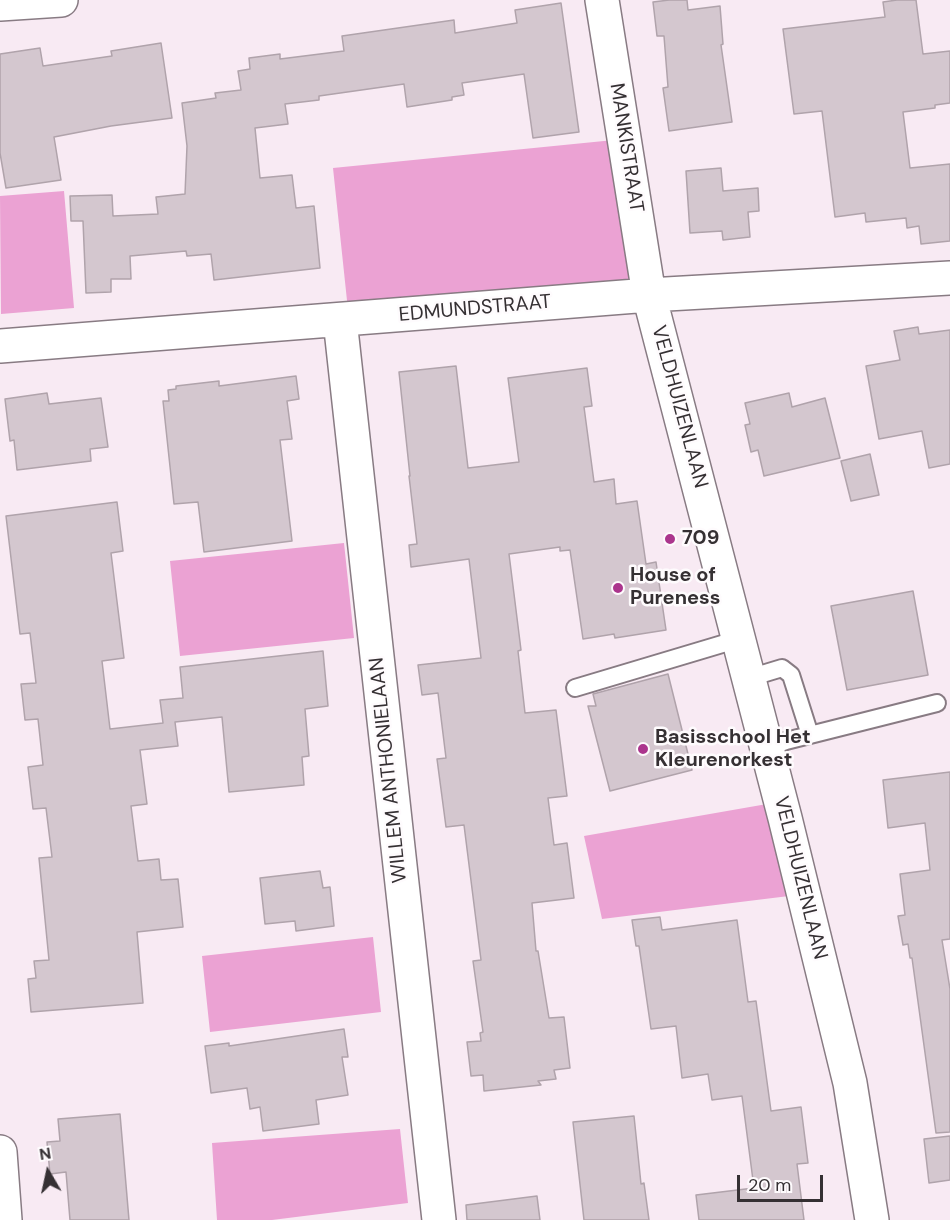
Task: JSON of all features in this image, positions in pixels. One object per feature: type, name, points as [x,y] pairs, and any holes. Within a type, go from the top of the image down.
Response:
[{"type":"street","points":[[0,4],[61,0]]},
{"type":"street","name":"MANKISTRAAT","points":[[602,0],[650,296]]},
{"type":"street","name":"EDMUNDSTRAAT","points":[[0,346],[650,296],[950,278]]},
{"type":"street","name":"VELDHUIZENLAAN","points":[[650,296],[767,748],[850,1083],[872,1220]]},
{"type":"street","name":"WILLEM ANTHONIELAAN","points":[[339,320],[439,1220]]},
{"type":"street","points":[[0,1152],[5,1220]]},
{"type":"lane","points":[[575,688],[739,639]]},
{"type":"lane","points":[[748,678],[782,668],[788,672],[810,735]]},
{"type":"lane","points":[[767,748],[786,741],[937,703]]},
{"type":"shaded area","points":[[614,140],[635,272],[630,283],[348,310],[333,168]]},
{"type":"shaded area","points":[[64,191],[74,308],[1,314],[0,196]]},
{"type":"shaded area","points":[[344,543],[354,638],[180,656],[170,561]]},
{"type":"shaded area","points":[[767,804],[789,896],[602,919],[584,836]]},
{"type":"shaded area","points":[[373,937],[381,1012],[210,1032],[202,956]]},
{"type":"shaded area","points":[[400,1129],[408,1203],[272,1220],[217,1220],[212,1143]]},
{"type":"building","points":[[687,0],[688,10],[720,6],[723,44],[721,45],[732,122],[669,131],[663,88],[668,87],[664,36],[657,36],[653,2]]},
{"type":"building","points":[[916,0],[923,54],[950,51],[950,103],[935,105],[935,108],[903,112],[910,168],[950,164],[950,241],[921,244],[919,226],[907,228],[906,218],[866,222],[865,213],[835,217],[822,111],[794,114],[783,29],[885,17],[883,2]]},
{"type":"building","points":[[561,3],[579,132],[533,138],[524,74],[462,83],[464,95],[452,97],[452,100],[407,107],[404,84],[319,96],[319,100],[285,104],[288,124],[255,128],[260,178],[292,175],[296,208],[314,206],[320,268],[214,280],[211,254],[187,256],[186,251],[130,256],[131,279],[111,279],[111,292],[86,293],[83,221],[71,221],[70,196],[112,195],[113,216],[158,214],[156,197],[185,194],[187,146],[182,103],[216,98],[215,93],[241,90],[238,71],[250,69],[249,58],[280,54],[280,59],[344,51],[342,36],[454,20],[455,33],[517,23],[515,10]]},
{"type":"building","points":[[161,43],[172,118],[54,137],[61,180],[6,188],[0,153],[0,54],[40,48],[43,66],[112,56],[111,51]]},
{"type":"building","points":[[721,168],[723,191],[758,188],[759,211],[748,212],[750,237],[723,240],[722,231],[690,233],[686,171]]},
{"type":"building","points":[[918,327],[919,334],[950,330],[950,464],[929,468],[922,431],[879,439],[866,366],[900,360],[894,331]]},
{"type":"building","points":[[456,366],[468,468],[519,462],[508,378],[587,368],[592,406],[584,407],[594,482],[614,479],[616,504],[637,501],[646,564],[656,562],[666,630],[615,638],[614,634],[583,639],[570,550],[560,551],[560,547],[509,554],[521,650],[518,651],[525,713],[556,710],[567,796],[548,798],[554,845],[567,843],[574,898],[532,903],[536,951],[538,951],[549,1018],[564,1017],[570,1068],[554,1070],[556,1079],[538,1081],[541,1085],[484,1091],[483,1075],[471,1076],[467,1042],[481,1041],[480,1033],[483,1032],[473,961],[481,960],[464,825],[446,827],[437,759],[446,758],[438,693],[422,695],[418,665],[481,658],[469,559],[411,567],[409,545],[417,544],[399,372]]},
{"type":"building","points":[[296,376],[299,399],[287,401],[292,439],[280,440],[292,541],[204,552],[198,502],[174,504],[163,401],[169,401],[168,390],[176,389],[176,386],[219,381],[219,386]]},
{"type":"building","points":[[47,393],[49,404],[101,398],[108,447],[90,449],[91,461],[17,470],[14,440],[10,441],[5,399]]},
{"type":"building","points":[[789,393],[792,407],[825,398],[840,458],[764,476],[758,450],[751,452],[745,425],[750,424],[745,403]]},
{"type":"building","points":[[870,454],[879,495],[851,501],[841,461]]},
{"type":"building","points":[[117,502],[123,551],[111,553],[124,658],[102,661],[110,729],[163,723],[160,700],[183,698],[180,667],[323,651],[328,706],[305,709],[309,756],[302,757],[304,785],[229,792],[222,717],[175,722],[178,746],[140,750],[147,804],[131,806],[138,861],[159,859],[161,880],[178,879],[183,927],[137,932],[143,1003],[31,1012],[28,979],[36,978],[34,961],[49,960],[39,858],[52,857],[46,808],[33,809],[28,767],[43,765],[38,719],[25,720],[21,684],[36,683],[30,633],[20,634],[6,516]]},
{"type":"building","points":[[913,591],[928,675],[847,690],[831,606]]},
{"type":"building","name":"Basisschool Het Kleurenorkest","points":[[668,674],[692,770],[610,791],[588,706],[596,706],[593,694]]},
{"type":"building","points":[[950,772],[950,939],[942,940],[950,989],[950,1132],[936,1133],[912,958],[910,958],[908,944],[903,945],[898,916],[905,915],[900,874],[930,870],[925,823],[888,828],[883,780]]},
{"type":"building","points":[[320,871],[323,888],[330,887],[334,926],[296,931],[295,921],[265,924],[260,878]]},
{"type":"building","points":[[660,917],[662,930],[737,920],[748,1002],[756,1001],[771,1111],[801,1107],[808,1163],[797,1164],[804,1220],[699,1220],[696,1195],[754,1188],[742,1096],[712,1100],[708,1074],[682,1078],[676,1026],[651,1029],[639,946],[636,946],[632,920]]},
{"type":"building","points":[[344,1029],[348,1057],[342,1057],[348,1095],[316,1100],[319,1124],[263,1131],[260,1107],[250,1109],[247,1088],[211,1093],[205,1046],[229,1043],[229,1046]]},
{"type":"building","points":[[120,1114],[129,1220],[70,1220],[66,1172],[50,1174],[47,1142],[60,1141],[58,1119]]},
{"type":"building","points":[[634,1116],[641,1184],[644,1183],[649,1220],[584,1220],[573,1122]]},
{"type":"building","points":[[950,1136],[950,1180],[929,1183],[924,1139]]},
{"type":"building","points":[[537,1196],[540,1220],[467,1220],[466,1205]]},
{"type":"place","name":"709","points":[[670,539]]},
{"type":"place","name":"House of Pureness","points":[[618,588]]},
{"type":"place","name":"Basisschool Het Kleurenorkest","points":[[643,749]]}]
